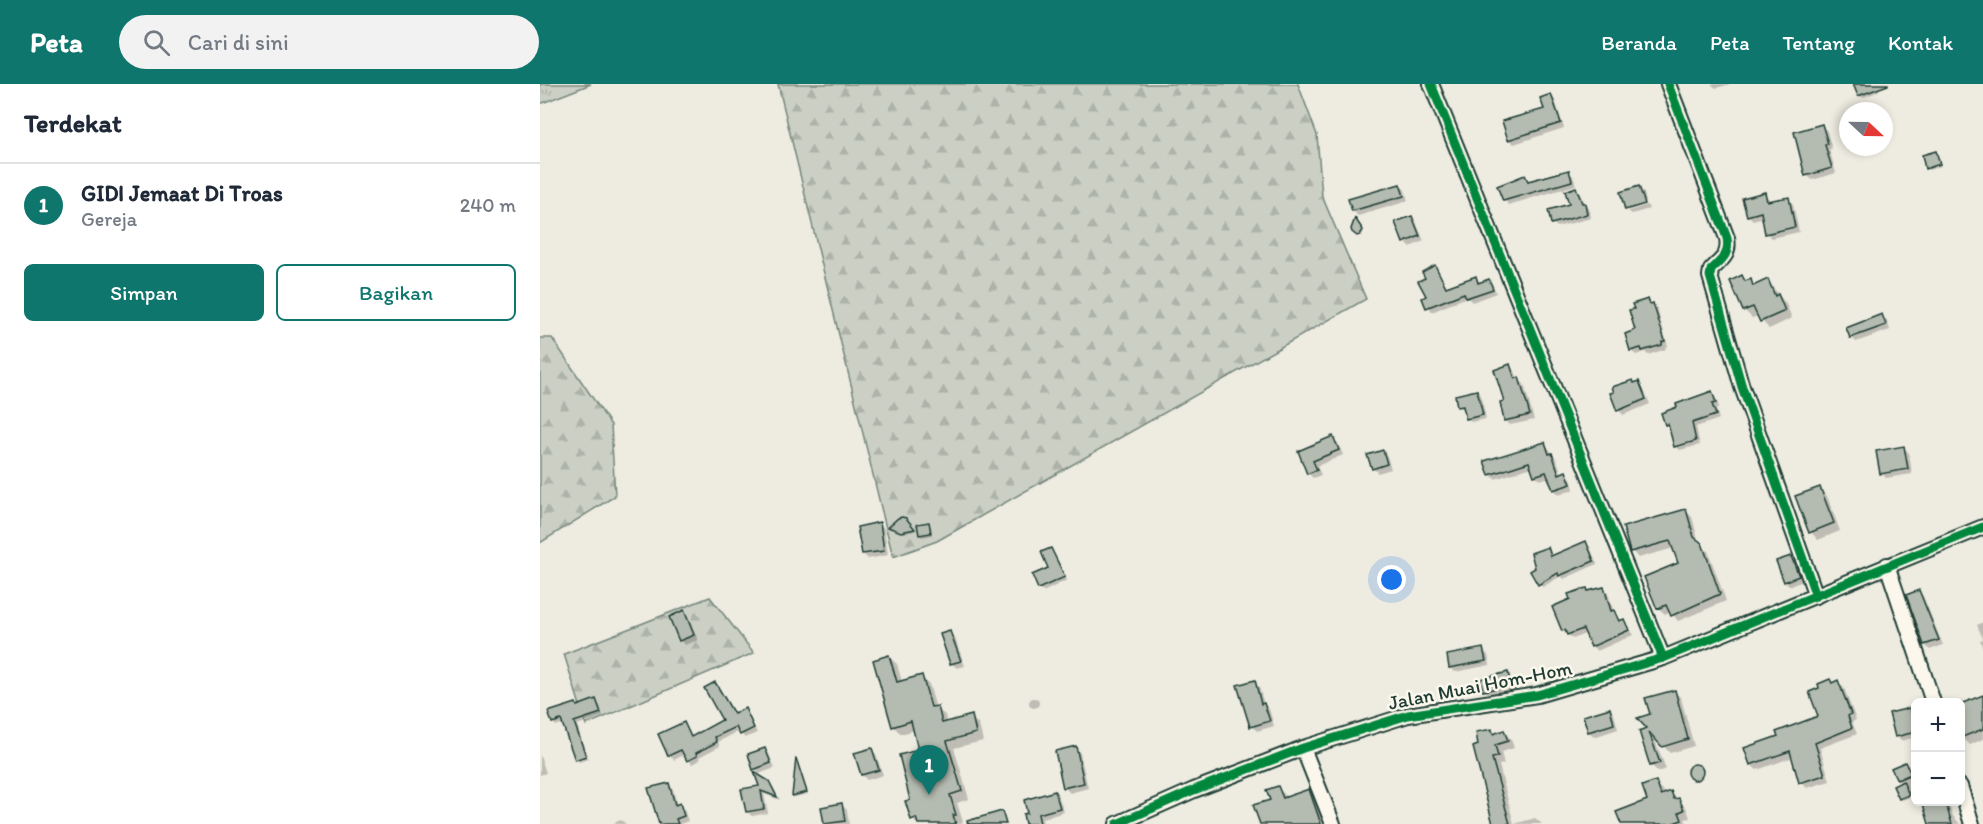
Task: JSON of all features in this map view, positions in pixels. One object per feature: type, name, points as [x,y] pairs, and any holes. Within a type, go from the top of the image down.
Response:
[{"type":"street","points":[[1431,84],[1662,658]]},
{"type":"street","points":[[1668,84],[1727,238],[1726,257],[1711,270],[1710,276],[1742,387],[1816,596]]},
{"type":"street","name":"Jalan Muai Hom-Hom","points":[[1126,822],[1194,790],[1303,748],[1408,715],[1537,695],[1662,658],[1983,527]]},
{"type":"street","points":[[1887,566],[1932,698]]},
{"type":"street","points":[[1303,748],[1333,824]]},
{"type":"street","points":[[1965,802],[1972,824]]},
{"type":"green space","points":[[540,84],[591,84],[540,104]]},
{"type":"green space","points":[[778,84],[1298,84],[1317,135],[1322,196],[1366,299],[937,541],[893,557]]},
{"type":"green space","points":[[540,338],[552,338],[611,425],[615,496],[540,543]]},
{"type":"green space","points":[[710,597],[754,653],[586,725],[564,654]]},
{"type":"building","points":[[1853,84],[1888,84],[1888,85],[1858,96]]},
{"type":"building","points":[[1551,94],[1561,123],[1508,140],[1502,121],[1544,109],[1540,98]]},
{"type":"building","points":[[1822,124],[1832,168],[1805,176],[1794,132]]},
{"type":"building","points":[[1936,151],[1940,164],[1925,169],[1922,155]]},
{"type":"building","points":[[1569,170],[1572,181],[1503,201],[1497,186],[1525,175],[1528,181]]},
{"type":"building","points":[[1400,184],[1404,196],[1352,211],[1348,199]]},
{"type":"building","points":[[1639,186],[1645,204],[1625,210],[1620,192]]},
{"type":"building","points":[[1576,187],[1582,203],[1585,203],[1587,214],[1551,224],[1548,210],[1569,204],[1565,191]]},
{"type":"building","points":[[1765,192],[1767,201],[1789,197],[1795,227],[1765,234],[1761,212],[1747,216],[1742,198]]},
{"type":"building","points":[[1412,216],[1420,236],[1403,243],[1395,222]]},
{"type":"building","points":[[1355,218],[1363,230],[1357,236],[1351,229]]},
{"type":"building","points":[[1435,265],[1446,287],[1476,276],[1478,283],[1489,279],[1493,289],[1466,298],[1464,293],[1426,308],[1422,298],[1426,296],[1418,281],[1425,278],[1422,272]]},
{"type":"building","points":[[1742,275],[1745,281],[1751,279],[1753,286],[1768,279],[1785,311],[1760,322],[1753,307],[1743,311],[1730,281]]},
{"type":"building","points":[[1648,299],[1650,304],[1653,303],[1665,341],[1662,345],[1642,351],[1641,348],[1630,351],[1625,334],[1635,330],[1629,310],[1634,309],[1632,304]]},
{"type":"building","points":[[1882,314],[1886,325],[1850,338],[1846,328]]},
{"type":"building","points":[[1510,364],[1515,379],[1519,377],[1530,415],[1504,421],[1500,402],[1504,401],[1494,370]]},
{"type":"building","points":[[1633,380],[1634,383],[1639,381],[1646,399],[1617,411],[1610,393],[1614,392],[1612,387]]},
{"type":"building","points":[[1477,390],[1483,415],[1466,419],[1463,406],[1457,407],[1455,395]]},
{"type":"building","points":[[1712,391],[1716,403],[1712,404],[1716,415],[1692,423],[1696,441],[1674,447],[1668,424],[1665,425],[1661,413],[1677,407],[1676,404]]},
{"type":"building","points":[[1333,436],[1339,450],[1313,461],[1317,470],[1307,474],[1298,451]]},
{"type":"building","points":[[1545,442],[1549,454],[1552,453],[1559,474],[1566,471],[1571,484],[1553,490],[1546,472],[1534,476],[1529,462],[1489,475],[1484,461]]},
{"type":"building","points":[[1904,446],[1908,469],[1880,474],[1876,451]]},
{"type":"building","points":[[1383,450],[1387,464],[1372,469],[1367,455]]},
{"type":"building","points":[[1820,487],[1834,523],[1809,533],[1795,496]]},
{"type":"building","points":[[1686,509],[1694,537],[1702,543],[1720,594],[1671,616],[1666,605],[1657,609],[1644,577],[1678,563],[1670,541],[1630,552],[1623,527]]},
{"type":"building","points":[[902,517],[906,518],[915,529],[901,532],[888,527]]},
{"type":"building","points":[[880,522],[884,551],[862,554],[857,527]]},
{"type":"building","points":[[929,522],[931,533],[919,535],[917,524]]},
{"type":"building","points":[[1586,541],[1594,561],[1559,576],[1558,573],[1538,585],[1530,571],[1535,568],[1531,553],[1548,547],[1551,556]]},
{"type":"building","points":[[1051,548],[1065,577],[1038,589],[1032,575],[1048,568],[1041,552]]},
{"type":"building","points":[[1791,556],[1799,576],[1784,582],[1776,561]]},
{"type":"building","points":[[1604,587],[1611,611],[1614,610],[1619,621],[1624,619],[1629,630],[1591,647],[1583,629],[1567,635],[1565,630],[1562,631],[1552,607],[1570,599],[1568,594],[1587,588],[1588,591]]},
{"type":"building","points":[[1919,590],[1939,640],[1924,645],[1906,595]]},
{"type":"building","points":[[684,610],[694,635],[679,641],[669,617]]},
{"type":"building","points":[[950,631],[961,661],[950,664],[940,634]]},
{"type":"building","points":[[1483,648],[1486,661],[1449,668],[1447,655]]},
{"type":"building","points":[[889,655],[897,682],[922,675],[931,707],[938,706],[942,723],[972,715],[976,733],[947,741],[962,791],[950,795],[956,815],[953,815],[956,824],[918,824],[916,818],[911,820],[905,801],[910,800],[899,755],[918,750],[911,721],[892,727],[873,660]]},
{"type":"building","points":[[1508,672],[1511,685],[1483,691],[1480,679]]},
{"type":"building","points":[[1830,679],[1832,683],[1838,680],[1851,714],[1848,716],[1852,728],[1815,743],[1825,775],[1799,783],[1790,751],[1750,765],[1744,748],[1778,736],[1776,732],[1818,716],[1809,692],[1819,688],[1818,684]]},
{"type":"building","points":[[1255,680],[1261,704],[1264,703],[1270,721],[1250,727],[1237,685]]},
{"type":"building","points":[[715,682],[734,714],[745,708],[754,728],[740,735],[736,727],[715,737],[717,742],[696,753],[697,756],[687,761],[681,750],[668,756],[658,734],[684,722],[691,737],[722,720],[704,688]]},
{"type":"building","points":[[1675,690],[1688,739],[1662,747],[1649,732],[1660,763],[1650,766],[1639,731],[1646,728],[1637,718],[1650,714],[1645,698]]},
{"type":"building","points":[[1983,695],[1983,729],[1965,736],[1965,702]]},
{"type":"building","points":[[596,699],[601,713],[574,722],[586,756],[575,760],[561,720],[552,723],[548,712]]},
{"type":"building","points":[[1610,708],[1614,724],[1588,732],[1583,716]]},
{"type":"building","points":[[1910,708],[1911,733],[1895,737],[1889,713]]},
{"type":"building","points":[[1492,729],[1493,734],[1504,730],[1508,741],[1495,745],[1498,757],[1492,758],[1510,824],[1493,824],[1473,747],[1478,745],[1476,732]]},
{"type":"building","points":[[1076,746],[1084,783],[1063,788],[1055,751]]},
{"type":"building","points":[[765,748],[771,763],[753,770],[748,754]]},
{"type":"building","points":[[872,748],[879,770],[861,775],[854,753]]},
{"type":"building","points":[[796,758],[807,792],[792,796]]},
{"type":"building","points":[[1905,762],[1911,774],[1897,780],[1891,768]]},
{"type":"building","points":[[1695,764],[1701,766],[1703,772],[1701,778],[1695,780],[1689,778],[1687,772],[1689,766]]},
{"type":"building","points":[[754,772],[769,781],[777,797],[761,791],[764,809],[746,812],[741,789],[759,786]]},
{"type":"building","points":[[1656,781],[1661,795],[1671,791],[1674,799],[1679,798],[1684,810],[1679,812],[1682,820],[1671,824],[1621,824],[1616,812],[1647,800],[1642,786]]},
{"type":"building","points":[[1903,781],[1909,795],[1899,799],[1893,786]]},
{"type":"building","points":[[669,783],[675,805],[680,803],[684,816],[676,819],[678,824],[659,824],[648,788]]},
{"type":"building","points":[[1278,786],[1283,798],[1309,789],[1321,824],[1260,824],[1253,805],[1270,800],[1266,790]]},
{"type":"building","points":[[1055,791],[1060,808],[1038,814],[1040,824],[1025,824],[1023,814],[1027,813],[1024,800]]},
{"type":"building","points":[[842,803],[845,821],[824,824],[821,807]]},
{"type":"building","points":[[1924,806],[1947,806],[1952,824],[1929,824]]},
{"type":"building","points":[[1002,811],[1006,824],[968,824],[967,821]]},
{"type":"cycle path","points":[[1431,84],[1663,658]]},
{"type":"cycle path","points":[[1668,84],[1727,238],[1726,253],[1711,270],[1710,276],[1742,387],[1816,596]]},
{"type":"cycle path","points":[[1117,824],[1194,790],[1303,748],[1408,715],[1537,695],[1663,658],[1983,527]]},
{"type":"place","name":"GIDI Jemaat Di Troas","points":[[929,795]]}]
